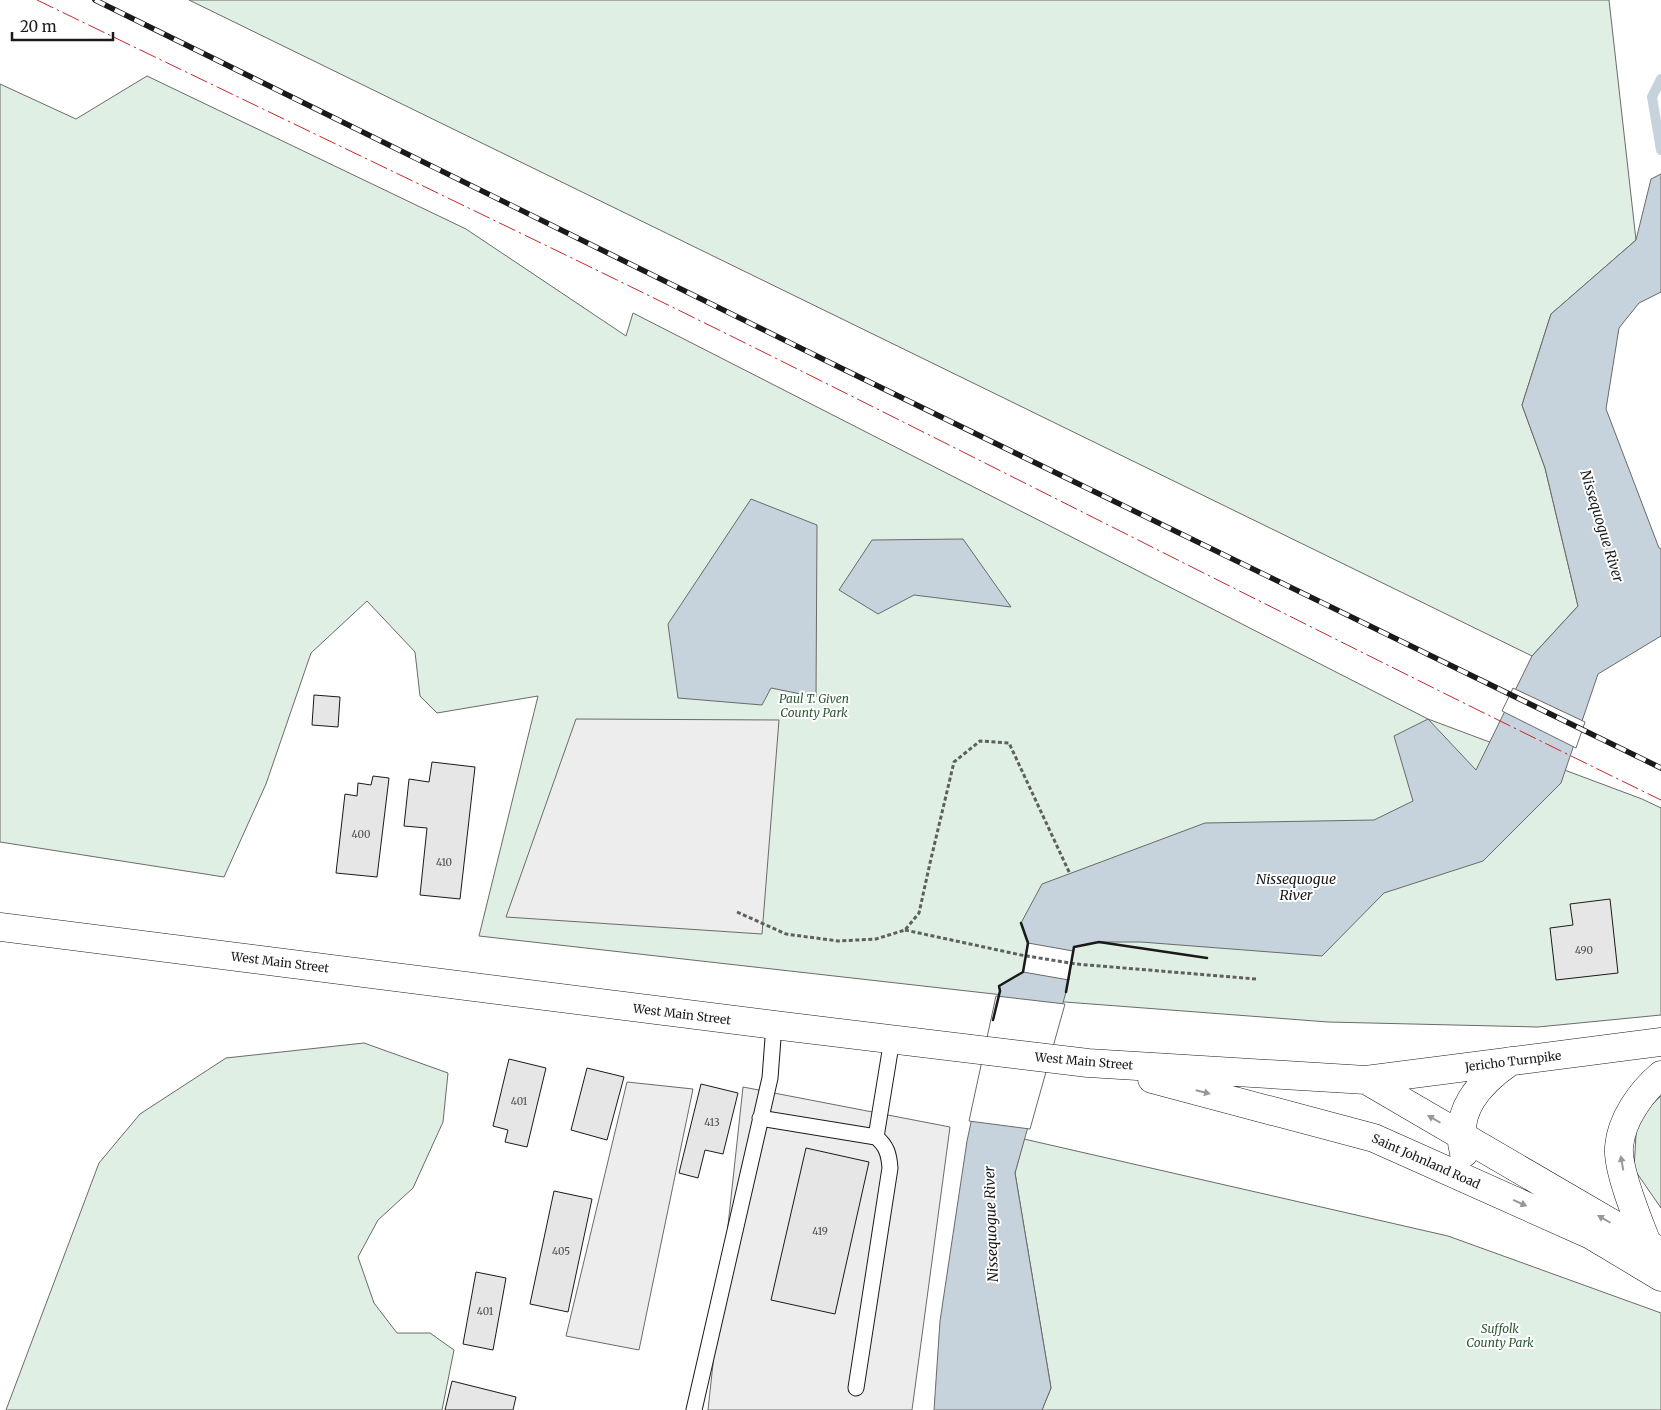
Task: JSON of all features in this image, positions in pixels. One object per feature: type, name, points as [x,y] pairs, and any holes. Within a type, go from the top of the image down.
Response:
[{"type":"main road","name":"West Main Street","points":[[0,927],[1088,1063],[1366,1080]]},
{"type":"main road","name":"Jericho Turnpike","points":[[1366,1080],[1661,1042]]},
{"type":"main road","points":[[1485,1188],[1471,1172],[1463,1148],[1462,1136],[1465,1116],[1469,1103],[1479,1087],[1511,1061]]},
{"type":"main road","name":"Saint Johnland Road","points":[[1088,1063],[1245,1102],[1374,1138],[1591,1235],[1661,1277]]},
{"type":"main road","points":[[1654,1247],[1634,1211],[1622,1169],[1619,1147],[1623,1130],[1632,1109],[1661,1075]]},
{"type":"main road","points":[[1366,1080],[1654,1247]]},
{"type":"lane","points":[[694,1410],[770,1078],[774,1025]]},
{"type":"lane","points":[[876,1137],[892,1039]]},
{"type":"lane","points":[[760,1118],[876,1137],[883,1143],[889,1154],[890,1168],[856,1388]]},
{"type":"path","points":[[905,930],[919,913],[954,762],[980,741],[1009,743],[1070,874]]},
{"type":"path","points":[[737,912],[786,934],[838,941],[876,939],[905,930],[1021,955],[1076,964],[1256,979]]},
{"type":"green space","points":[[189,0],[1609,0],[1636,240],[1551,314],[1522,405],[1545,468],[1578,606],[1532,656]]},
{"type":"green space","name":"Paul T. Given County Park","points":[[147,76],[466,229],[626,336],[633,313],[1428,719],[1642,799],[1661,808],[1661,1015],[1538,1027],[1328,1022],[1065,1002],[479,936],[538,696],[437,713],[420,696],[415,652],[367,601],[311,653],[266,784],[224,877],[0,842],[0,84],[76,119]]},
{"type":"green space","points":[[364,1043],[448,1073],[443,1122],[413,1188],[378,1220],[358,1257],[374,1303],[397,1333],[430,1333],[454,1350],[442,1410],[6,1410],[99,1163],[140,1114],[226,1058]]},
{"type":"green space","points":[[1661,1096],[1661,1208],[1634,1169],[1637,1117]]},
{"type":"green space","name":"Suffolk County Park","points":[[1024,1139],[1448,1236],[1661,1313],[1661,1410],[1042,1410],[1051,1388],[1015,1173]]},
{"type":"shaded area","points":[[576,719],[779,720],[762,934],[506,917]]},
{"type":"shaded area","points":[[627,1082],[693,1089],[639,1350],[566,1336]]},
{"type":"shaded area","points":[[743,1087],[950,1127],[912,1410],[708,1410]]},
{"type":"water","name":"Nissequogue River","points":[[1661,174],[1661,292],[1639,303],[1619,328],[1606,409],[1661,549],[1661,636],[1598,674],[1561,783],[1483,861],[1384,893],[1322,956],[1141,942],[1099,942],[1074,947],[1066,992],[1015,1173],[1051,1388],[1042,1410],[934,1410],[940,1321],[967,1141],[1000,991],[999,986],[1023,972],[1028,943],[1021,923],[1042,884],[1205,823],[1374,820],[1413,801],[1394,736],[1428,719],[1476,770],[1532,656],[1578,606],[1545,468],[1522,405],[1551,314],[1636,240],[1651,179]]},
{"type":"water","points":[[751,499],[817,525],[816,697],[771,688],[762,705],[678,698],[668,624]]},
{"type":"water","points":[[963,539],[1011,607],[914,595],[878,614],[839,590],[872,540]]},
{"type":"pier","points":[[1513,688],[1585,722],[1576,748],[1502,711]]},
{"type":"pier","points":[[1028,943],[1073,951],[1069,980],[1023,972]]},
{"type":"pier","points":[[996,996],[1065,1004],[1030,1129],[969,1121]]},
{"type":"building","points":[[314,695],[340,697],[338,727],[312,725]]},
{"type":"building","points":[[432,762],[475,767],[460,899],[420,895],[427,828],[404,826],[409,779],[429,782]]},
{"type":"building","points":[[373,776],[389,778],[377,877],[336,873],[345,794],[357,796],[358,783],[371,785]]},
{"type":"building","points":[[1610,899],[1618,973],[1556,980],[1550,928],[1573,925],[1570,904]]},
{"type":"building","points":[[509,1059],[546,1068],[527,1147],[505,1142],[508,1130],[493,1126]]},
{"type":"building","points":[[587,1068],[624,1077],[607,1140],[571,1130]]},
{"type":"building","points":[[701,1084],[738,1093],[723,1154],[705,1150],[698,1178],[679,1173]]},
{"type":"building","points":[[806,1148],[869,1162],[835,1314],[771,1300]]},
{"type":"building","points":[[554,1191],[592,1199],[568,1312],[530,1304]]},
{"type":"building","points":[[476,1272],[506,1278],[493,1350],[463,1344]]},
{"type":"building","points":[[452,1381],[516,1397],[513,1410],[445,1410]]},
{"type":"waterway","points":[[1661,79],[1652,97],[1661,150]]},
{"type":"railway","points":[[95,0],[845,370],[1661,768]]},
{"type":"wall","points":[[993,1020],[1000,991],[999,986],[1023,972],[1028,943],[1021,923]]},
{"type":"wall","points":[[1066,992],[1074,947],[1099,942],[1207,958]]},
{"type":"power","points":[[37,0],[725,333],[1661,800]]}]
